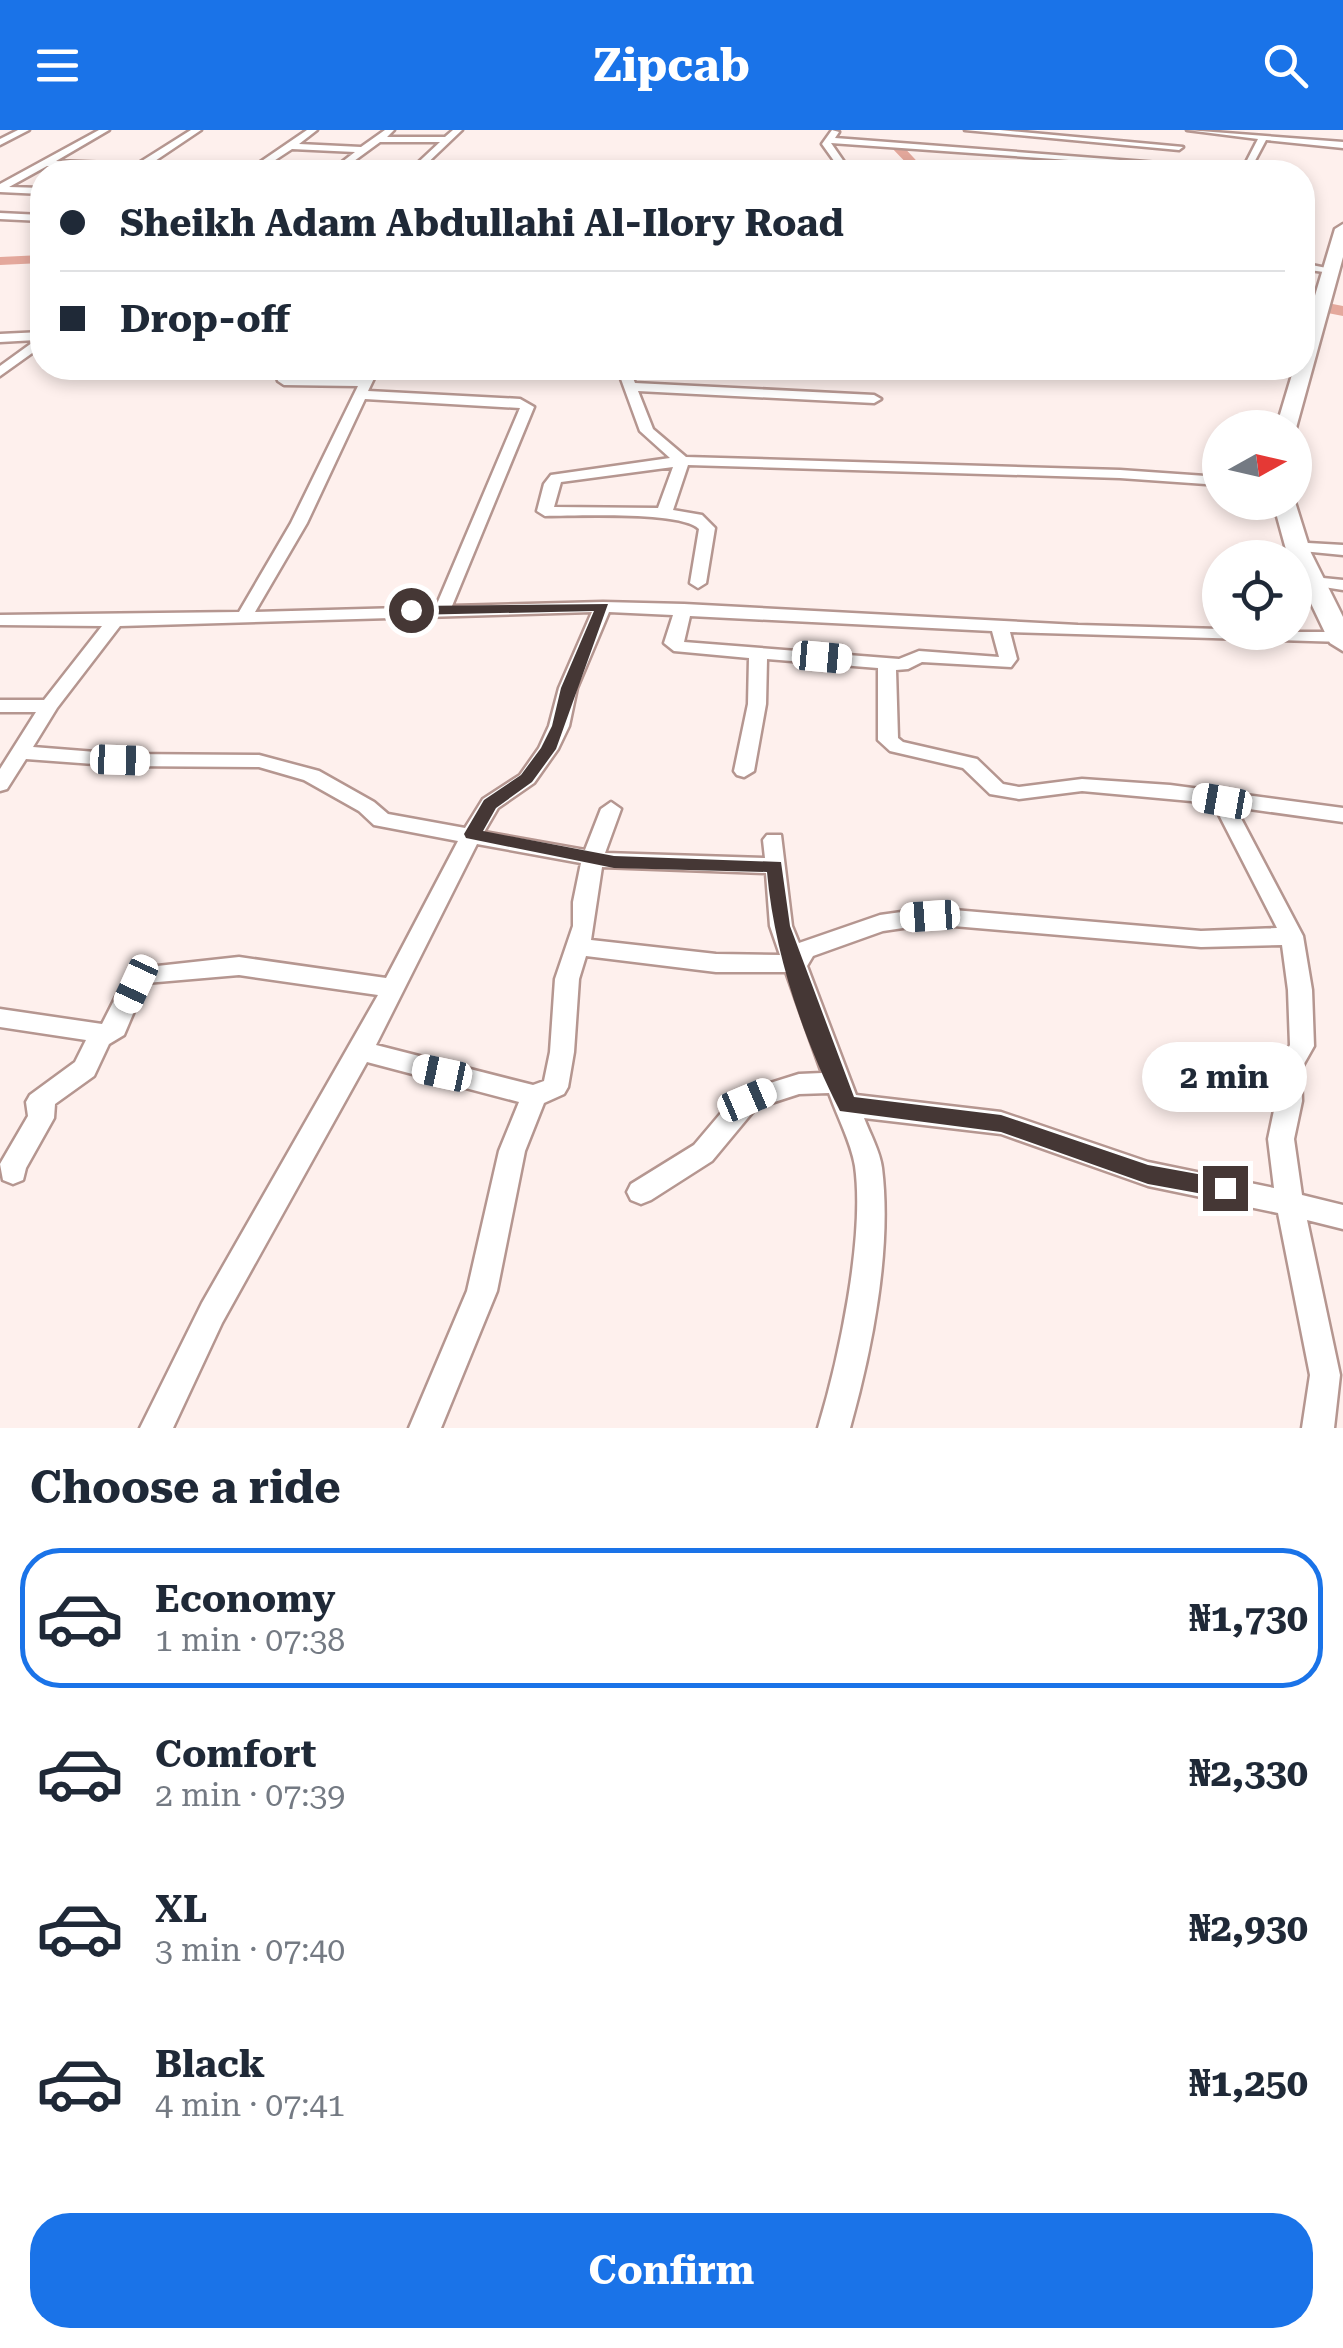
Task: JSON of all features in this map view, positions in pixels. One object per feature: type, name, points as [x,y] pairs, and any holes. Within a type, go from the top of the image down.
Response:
[{"type":"highway","points":[[1336,275],[1343,229]]},
{"type":"highway","points":[[1315,334],[1343,248]]},
{"type":"highway","points":[[1315,343],[1323,308]]},
{"type":"highway","points":[[1292,410],[1301,380]]},
{"type":"highway","points":[[1300,410],[1307,380]]},
{"type":"highway","points":[[1290,520],[1300,553],[1341,633]]},
{"type":"highway","points":[[1312,554],[1333,584],[1341,633]]},
{"type":"street","points":[[1,141],[25,130]]},
{"type":"street","points":[[50,160],[105,130]]},
{"type":"street","points":[[150,160],[198,130]]},
{"type":"street","points":[[270,160],[313,130]]},
{"type":"street","points":[[349,160],[390,130]]},
{"type":"street","points":[[427,160],[458,130]]},
{"type":"street","points":[[836,130],[826,146],[837,160]]},
{"type":"street","points":[[931,146],[939,130]]},
{"type":"street","points":[[969,130],[1179,147]]},
{"type":"street","points":[[1171,160],[1189,130],[1343,145]]},
{"type":"street","points":[[1251,160],[1262,137]]},
{"type":"street","points":[[379,139],[448,140]]},
{"type":"street","points":[[828,140],[1085,160]]},
{"type":"street","points":[[292,146],[362,150]]},
{"type":"street","points":[[988,160],[993,151]]},
{"type":"street","points":[[0,189],[30,172]]},
{"type":"street","points":[[0,189],[30,190]]},
{"type":"street","points":[[0,216],[30,217]]},
{"type":"street","points":[[0,338],[30,339]]},
{"type":"street","points":[[0,372],[30,348]]},
{"type":"street","points":[[284,380],[368,382],[527,407],[446,604]]},
{"type":"street","points":[[629,380],[646,431],[682,461]]},
{"type":"street","points":[[247,610],[300,522],[368,382]]},
{"type":"street","points":[[630,387],[874,399]]},
{"type":"street","points":[[664,513],[682,461]]},
{"type":"street","points":[[698,583],[707,528],[697,518],[664,513],[546,511],[551,484],[556,478],[682,461],[1120,474],[1202,481]]},
{"type":"street","points":[[1312,548],[1343,550]]},
{"type":"street","points":[[0,617],[672,600],[1072,624],[1202,626]]},
{"type":"street","points":[[0,617],[115,622],[603,607],[1000,627],[1341,633]]},
{"type":"street","points":[[156,1428],[212,1313],[362,1051],[472,834],[490,804],[526,779],[548,749],[560,726],[568,688],[603,607]]},
{"type":"street","points":[[684,609],[673,644],[902,665],[919,656],[1005,663],[1008,659],[1000,627]]},
{"type":"street","points":[[0,784],[49,706],[115,622]]},
{"type":"street","points":[[1312,630],[1341,633]]},
{"type":"street","points":[[744,771],[756,704],[758,652]]},
{"type":"street","points":[[887,663],[888,740],[898,746],[970,763],[997,789],[1036,793],[1082,785],[1170,791],[1343,816]]},
{"type":"street","points":[[0,706],[49,706]]},
{"type":"street","points":[[20,753],[120,760],[209,756],[271,762],[318,775],[370,806],[382,820],[614,862],[659,865],[774,853],[781,926],[868,1164],[871,1194],[856,1318],[834,1428]]},
{"type":"street","points":[[1222,801],[1292,936],[1300,990],[1302,1046],[1288,1068],[1289,1101],[1281,1139],[1290,1206],[1334,1375],[1318,1428]]},
{"type":"street","points":[[362,1051],[534,1096],[556,1086],[567,979],[584,926],[584,902],[593,856],[611,809]]},
{"type":"street","points":[[796,964],[804,950],[880,923],[930,916],[1201,939],[1292,936]]},
{"type":"street","points":[[575,946],[716,962],[796,964]]},
{"type":"street","points":[[13,1172],[42,1118],[43,1105],[39,1102],[85,1069],[99,1038],[115,1028],[138,975],[239,966],[393,988]]},
{"type":"street","points":[[0,1018],[98,1032],[99,1038]]},
{"type":"street","points":[[641,1192],[702,1153],[747,1100],[799,1084],[1001,1124],[1148,1174],[1225,1188],[1343,1218]]},
{"type":"street","points":[[425,1428],[482,1292],[512,1151],[534,1096]]},
{"type":"waterway","points":[[895,145],[909,160]]},
{"type":"waterway","points":[[0,261],[30,260]]},
{"type":"waterway","points":[[1315,306],[1343,311]]},
{"type":"route","points":[[411,610],[603,607],[568,688],[560,726],[548,749],[526,779],[490,804],[472,834],[614,862],[775,866],[781,926],[835,1082],[847,1105],[1001,1124],[1148,1174],[1225,1188]]}]
